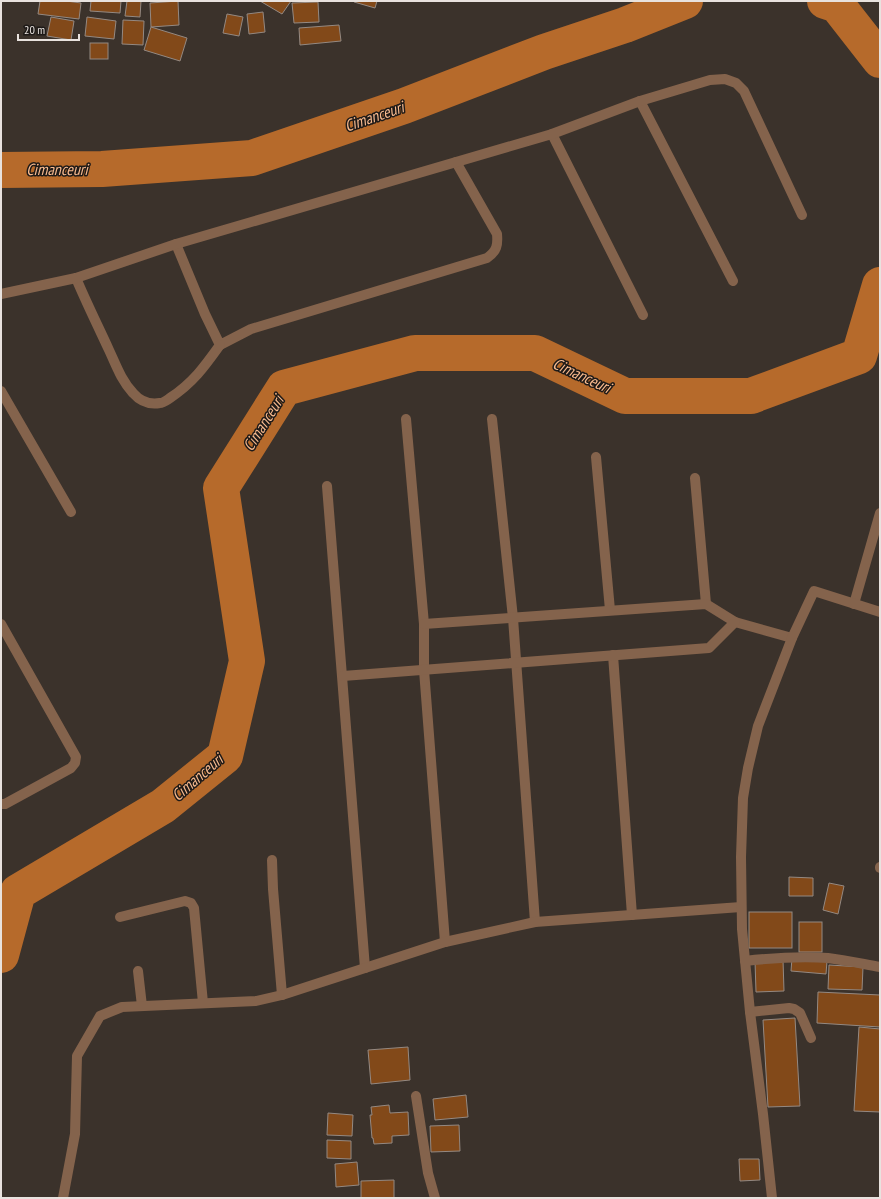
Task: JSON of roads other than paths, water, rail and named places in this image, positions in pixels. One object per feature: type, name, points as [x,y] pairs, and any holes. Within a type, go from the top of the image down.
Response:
[{"type":"street","points":[[1,294],[76,278],[176,244],[552,134],[640,101],[710,80],[725,79],[736,83],[744,91],[802,215]]},
{"type":"street","points":[[640,101],[733,281]]},
{"type":"street","points":[[552,134],[644,315]]},
{"type":"street","points":[[76,278],[120,376],[133,393],[141,400],[150,404],[161,403],[179,392],[198,374],[220,345],[251,329],[487,258],[492,254],[496,249],[498,242],[497,234],[456,162]]},
{"type":"street","points":[[176,244],[220,345]]},
{"type":"street","points":[[1,391],[71,512]]},
{"type":"street","points":[[406,419],[424,624],[424,670],[445,942]]},
{"type":"street","points":[[492,419],[517,662],[535,922]]},
{"type":"street","points":[[596,457],[610,610]]},
{"type":"street","points":[[695,478],[706,604]]},
{"type":"street","points":[[327,486],[365,968]]},
{"type":"street","points":[[854,604],[878,527],[880,513]]},
{"type":"street","points":[[772,1198],[750,1012],[742,929],[741,857],[743,798],[748,768],[758,726],[792,638],[814,591],[880,612]]},
{"type":"street","points":[[424,624],[706,604],[735,622],[792,638]]},
{"type":"street","points":[[342,676],[709,648],[735,622]]},
{"type":"street","points":[[1,624],[76,757],[75,763],[71,768],[5,804],[1,804]]},
{"type":"street","points":[[613,655],[632,915]]},
{"type":"street","points":[[272,860],[282,995]]},
{"type":"street","points":[[120,917],[185,901],[191,903],[194,908],[203,1003]]},
{"type":"street","points":[[63,1198],[75,1134],[77,1056],[100,1016],[122,1007],[256,1001],[282,995],[445,942],[535,922],[741,907]]},
{"type":"street","points":[[745,961],[768,958],[828,958],[880,966]]},
{"type":"street","points":[[138,971],[142,1006]]},
{"type":"street","points":[[750,1012],[789,1008],[794,1010],[800,1013],[811,1038]]},
{"type":"street","points":[[416,1096],[428,1173],[435,1198]]},
{"type":"waterway","name":"Cimanceuri","points":[[1,170],[102,169],[252,158],[404,106],[544,52],[625,25],[685,1]]},
{"type":"waterway","name":"Cimanceuri","points":[[825,1],[837,5],[880,60]]},
{"type":"waterway","name":"Cimanceuri","points":[[1,955],[18,892],[163,806],[225,756],[247,661],[221,488],[284,388],[415,353],[535,353],[625,396],[751,396],[859,356],[880,285]]}]
